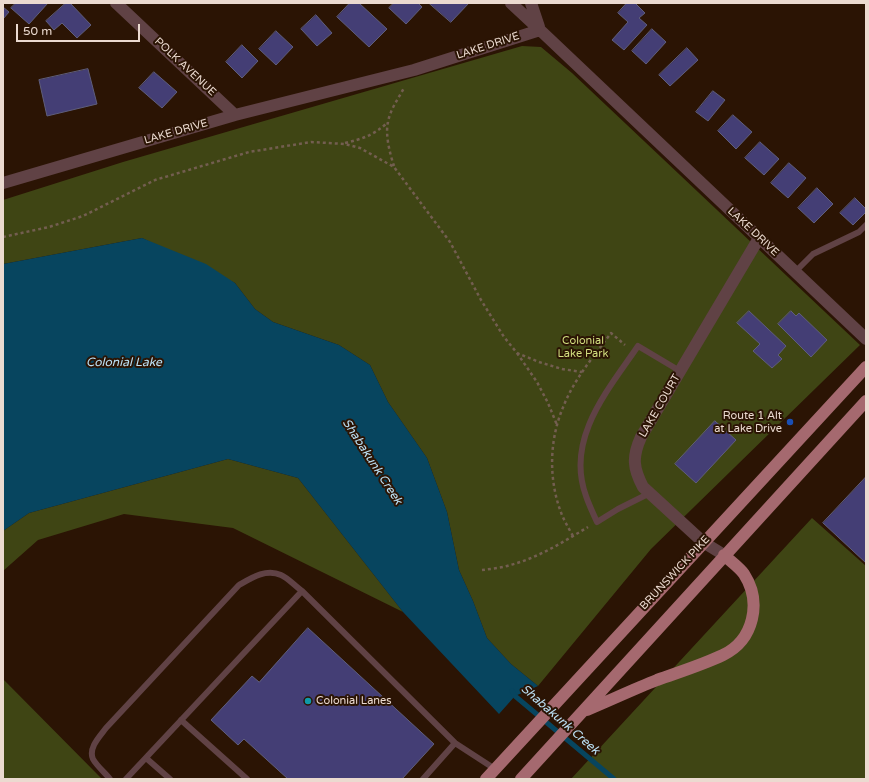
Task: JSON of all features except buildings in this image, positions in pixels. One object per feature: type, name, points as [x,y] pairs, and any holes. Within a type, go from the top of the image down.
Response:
[{"type":"main road","name":"BRUNSWICK PIKE","points":[[486,779],[866,367]]},
{"type":"main road","points":[[521,779],[583,713],[724,555],[866,401]]},
{"type":"main road","points":[[583,713],[654,681],[724,654],[738,645],[747,633],[753,618],[754,603],[751,588],[743,573],[724,555]]},
{"type":"street","name":"POLK AVENUE","points":[[116,3],[235,115]]},
{"type":"street","points":[[512,3],[540,30]]},
{"type":"street","points":[[532,3],[540,30]]},
{"type":"street","name":"LAKE DRIVE","points":[[3,183],[235,115],[414,70],[540,30],[866,338]]},
{"type":"street","name":"LAKE COURT","points":[[724,555],[703,542],[643,487],[637,475],[634,462],[636,449],[641,437],[759,238]]},
{"type":"lane","points":[[795,272],[813,254],[859,232],[866,225]]},
{"type":"lane","points":[[650,493],[618,509],[597,522],[585,496],[581,476],[580,455],[584,435],[610,387],[638,346],[680,371]]},
{"type":"lane","points":[[110,779],[93,759],[93,748],[96,740],[239,585],[257,575],[269,573],[281,575],[302,591],[455,743],[495,769]]},
{"type":"lane","points":[[126,779],[302,591]]},
{"type":"lane","points":[[181,720],[247,779]]},
{"type":"lane","points":[[423,779],[455,743]]},
{"type":"lane","points":[[146,758],[170,779]]},
{"type":"path","points":[[414,70],[395,104],[387,123],[389,148],[394,167],[450,242],[481,300],[504,337],[537,382],[548,403],[557,426]]},
{"type":"path","points":[[345,144],[362,139],[376,132],[387,123]]},
{"type":"path","points":[[3,237],[49,227],[83,216],[155,180],[249,152],[311,142],[345,144],[366,151],[394,167]]},
{"type":"path","points":[[573,536],[562,515],[556,494],[552,469],[557,426],[564,405],[582,372],[611,333],[634,352]]},
{"type":"path","points":[[517,353],[562,369],[582,372]]},
{"type":"path","points":[[482,570],[509,566],[532,558],[597,522]]},
{"type":"green space","name":"Colonial Lake Park","points":[[522,46],[541,47],[572,73],[860,345],[651,549],[538,686],[511,664],[487,638],[459,570],[447,512],[427,458],[388,402],[370,365],[339,345],[273,322],[255,309],[235,283],[142,238],[3,264],[3,200],[123,162]]},
{"type":"green space","points":[[228,459],[298,478],[403,612],[233,528],[124,514],[38,540],[3,571],[3,531],[29,513]]},
{"type":"green space","points":[[812,518],[866,566],[866,779],[571,779]]},
{"type":"green space","points":[[3,679],[102,779],[3,779]]},
{"type":"water","name":"Colonial Lake","points":[[142,238],[206,264],[235,283],[255,309],[273,322],[339,345],[370,365],[388,402],[427,458],[447,512],[459,570],[487,638],[511,664],[538,686],[515,696],[499,714],[403,612],[298,478],[228,459],[29,513],[3,531],[3,264]]},
{"type":"waterway","name":"Shabakunk Creek","points":[[512,691],[515,696],[614,779]]},
{"type":"place","name":"Route 1 Alt at Lake Drive","points":[[790,422]]},
{"type":"place","name":"Colonial Lanes","points":[[308,701]]}]
